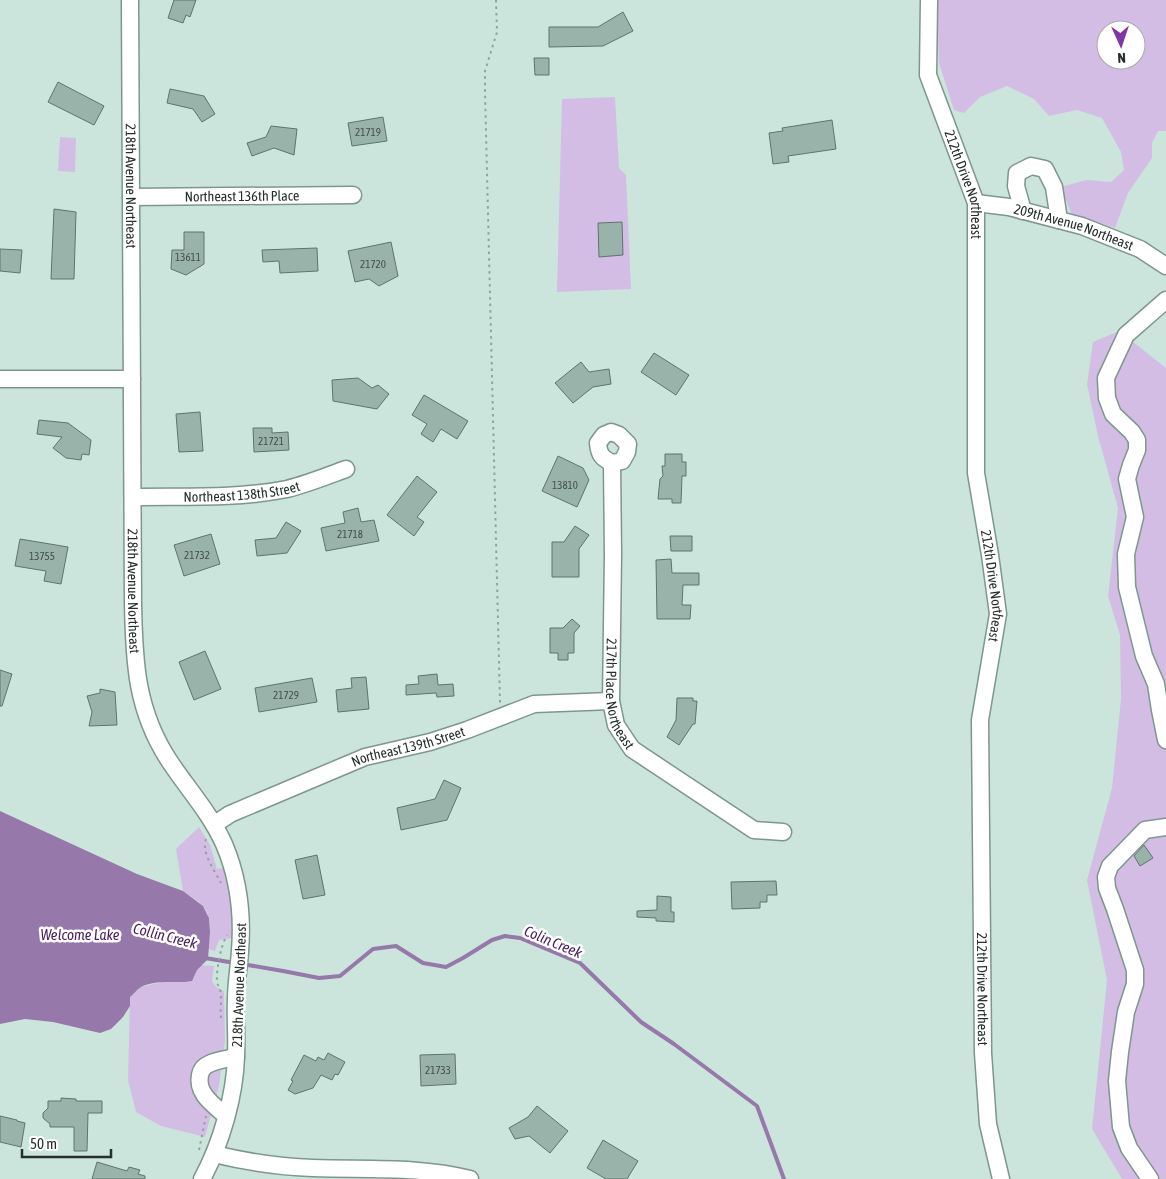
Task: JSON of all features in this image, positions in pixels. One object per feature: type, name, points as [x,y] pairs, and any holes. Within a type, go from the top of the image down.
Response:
[{"type":"street","name":"218th Avenue Northeast","points":[[130,0],[133,638],[136,670],[140,696],[155,736],[169,761],[215,824],[232,863],[239,892],[241,925],[236,998],[234,1082],[214,1154],[202,1179]]},
{"type":"street","name":"212th Drive Northeast","points":[[929,0],[928,75],[976,203],[976,473],[998,614],[980,720],[983,1053],[988,1124],[1001,1179]]},
{"type":"street","points":[[1023,210],[1016,186],[1017,173],[1031,166],[1045,169],[1054,187],[1059,220]]},
{"type":"street","name":"Northeast 136th Place","points":[[131,198],[353,195]]},
{"type":"street","name":"209th Avenue Northeast","points":[[976,203],[1023,210],[1082,226],[1140,249],[1166,266]]},
{"type":"street","points":[[1166,300],[1126,335],[1106,378],[1107,398],[1113,414],[1132,432],[1137,440],[1137,450],[1127,479],[1135,517],[1126,554],[1127,587],[1144,656],[1156,684],[1166,740]]},
{"type":"street","points":[[0,379],[132,379]]},
{"type":"street","name":"217th Place Northeast","points":[[612,463],[611,701],[616,725],[632,749],[754,830],[783,832]]},
{"type":"street","name":"Northeast 138th Street","points":[[133,497],[263,493],[290,488],[346,469]]},
{"type":"street","name":"Northeast 139th Street","points":[[215,824],[230,814],[365,757],[430,742],[501,718],[534,704],[611,701]]},
{"type":"street","points":[[1150,1179],[1129,1148],[1121,1127],[1117,1081],[1126,1012],[1135,984],[1135,970],[1107,888],[1106,877],[1110,866],[1145,830],[1166,827]]},
{"type":"street","points":[[226,1116],[203,1094],[199,1088],[198,1081],[201,1070],[208,1064],[236,1057]]},
{"type":"street","points":[[214,1154],[270,1165],[310,1168],[408,1170],[445,1173],[470,1179]]},
{"type":"path","points":[[496,0],[497,32],[485,71],[485,92],[501,718]]},
{"type":"path","points":[[215,824],[205,844],[207,855],[223,890]]},
{"type":"path","points":[[218,972],[220,951],[227,934]]},
{"type":"shaded area","points":[[937,0],[1166,0],[1166,131],[1158,131],[1152,143],[1152,158],[1128,193],[1115,228],[1071,213],[1061,187],[1086,180],[1111,182],[1124,170],[1121,152],[1102,118],[1077,110],[1049,116],[1034,99],[1007,86],[980,97],[964,113],[954,110],[939,63]]},
{"type":"shaded area","points":[[615,97],[619,168],[626,175],[631,289],[557,292],[562,99]]},
{"type":"shaded area","points":[[60,137],[76,138],[75,172],[58,171]]},
{"type":"shaded area","points":[[1119,331],[1166,368],[1166,1179],[1122,1179],[1092,1129],[1107,980],[1087,880],[1112,788],[1121,699],[1120,635],[1108,596],[1118,508],[1098,436],[1087,384],[1093,342]]},
{"type":"shaded area","points":[[199,827],[210,845],[217,869],[223,868],[231,896],[233,938],[219,940],[215,951],[208,949],[210,921],[206,910],[199,902],[183,891],[176,849]]},
{"type":"shaded area","points":[[201,965],[214,966],[212,981],[216,987],[224,991],[225,1041],[219,1086],[205,1137],[161,1126],[136,1112],[128,1080],[130,997],[141,987],[162,982],[186,982]]},
{"type":"water","name":"Welcome Lake","points":[[0,811],[137,874],[183,891],[203,906],[209,918],[208,959],[197,970],[192,981],[156,983],[141,987],[130,997],[130,1006],[123,1017],[111,1029],[100,1033],[53,1022],[25,1019],[0,1024]]},
{"type":"building","points":[[174,0],[196,0],[190,17],[186,15],[183,23],[168,18]]},
{"type":"building","points":[[623,12],[633,31],[603,46],[549,47],[549,27],[598,27]]},
{"type":"building","points":[[534,58],[549,58],[549,75],[535,75]]},
{"type":"building","points":[[58,82],[104,106],[94,125],[48,102]]},
{"type":"building","points":[[170,89],[204,96],[215,114],[202,122],[193,109],[167,103]]},
{"type":"building","points":[[383,117],[387,141],[352,146],[348,123]]},
{"type":"building","points":[[832,120],[836,149],[788,156],[789,162],[773,164],[769,133],[783,131],[782,128]]},
{"type":"building","points":[[271,126],[297,129],[294,155],[274,148],[252,156],[247,143],[266,137]]},
{"type":"building","points":[[54,209],[76,212],[74,279],[51,279]]},
{"type":"building","points":[[622,222],[623,255],[599,257],[598,223]]},
{"type":"building","points":[[184,232],[204,232],[204,264],[186,275],[171,269],[172,250],[184,250]]},
{"type":"building","points":[[391,242],[398,276],[379,286],[369,279],[355,282],[348,251]]},
{"type":"building","points":[[317,248],[318,271],[280,273],[279,261],[263,262],[262,250]]},
{"type":"building","points":[[0,249],[22,250],[20,273],[0,271]]},
{"type":"building","points":[[654,353],[689,375],[676,395],[641,372]]},
{"type":"building","points":[[581,362],[589,372],[609,369],[611,384],[593,387],[573,403],[555,383]]},
{"type":"building","points":[[358,378],[372,388],[378,385],[389,394],[377,409],[333,401],[332,380]]},
{"type":"building","points":[[424,395],[468,421],[457,439],[441,429],[433,442],[421,434],[427,424],[412,415]]},
{"type":"building","points":[[200,412],[203,451],[179,452],[176,414]]},
{"type":"building","points":[[39,420],[68,423],[91,440],[89,455],[82,454],[81,460],[66,458],[53,448],[62,437],[37,434]]},
{"type":"building","points":[[253,428],[272,428],[272,433],[288,432],[289,450],[254,452]]},
{"type":"building","points":[[665,454],[682,454],[682,462],[686,462],[686,476],[682,476],[681,503],[672,503],[672,499],[658,499],[660,479],[663,476],[662,466],[665,466]]},
{"type":"building","points":[[558,456],[583,468],[589,480],[577,507],[542,491]]},
{"type":"building","points":[[417,476],[437,492],[417,517],[424,522],[414,536],[387,515]]},
{"type":"building","points":[[358,508],[361,522],[374,520],[379,541],[326,551],[321,528],[345,523],[343,512]]},
{"type":"building","points":[[286,522],[301,531],[287,553],[257,556],[255,540],[276,538]]},
{"type":"building","points":[[575,526],[589,535],[579,549],[579,577],[552,577],[552,542],[564,542]]},
{"type":"building","points":[[211,534],[220,564],[184,576],[174,545]]},
{"type":"building","points":[[670,536],[692,536],[692,551],[671,551]]},
{"type":"building","points":[[20,539],[68,547],[61,584],[44,581],[46,571],[15,566]]},
{"type":"building","points":[[671,559],[672,573],[699,573],[699,585],[683,585],[682,605],[691,605],[690,619],[657,619],[656,560]]},
{"type":"building","points":[[572,619],[580,626],[574,633],[574,653],[568,653],[568,660],[558,660],[558,653],[550,653],[550,628],[563,628]]},
{"type":"building","points":[[205,651],[221,689],[194,700],[179,662]]},
{"type":"building","points":[[0,670],[12,674],[2,706],[0,706]]},
{"type":"building","points":[[437,674],[438,685],[453,684],[454,696],[437,697],[436,693],[406,695],[406,685],[419,684],[418,676]]},
{"type":"building","points":[[366,677],[369,709],[338,712],[336,690],[352,688],[351,678]]},
{"type":"building","points":[[312,678],[317,702],[259,712],[255,688]]},
{"type":"building","points":[[100,689],[115,692],[117,725],[89,726],[92,712],[87,696],[100,693]]},
{"type":"building","points":[[677,698],[693,698],[693,701],[697,701],[695,724],[693,724],[679,745],[667,737],[676,720]]},
{"type":"building","points":[[444,780],[461,788],[447,820],[401,830],[397,808],[435,799]]},
{"type":"building","points":[[1144,845],[1153,858],[1140,866],[1134,856]]},
{"type":"building","points":[[317,855],[325,895],[303,899],[295,860]]},
{"type":"building","points":[[776,881],[777,895],[767,895],[767,902],[760,902],[760,908],[732,909],[731,882]]},
{"type":"building","points":[[657,896],[671,897],[671,912],[674,912],[674,922],[656,921],[656,918],[637,917],[637,911],[657,910]]},
{"type":"building","points":[[328,1053],[345,1062],[338,1075],[335,1074],[332,1080],[321,1075],[313,1088],[295,1094],[288,1090],[304,1055],[316,1061],[318,1057],[324,1060]]},
{"type":"building","points":[[455,1054],[456,1084],[421,1086],[420,1055]]},
{"type":"building","points":[[61,1098],[76,1099],[76,1101],[102,1101],[102,1113],[88,1113],[87,1151],[74,1151],[74,1127],[50,1127],[50,1124],[43,1118],[43,1113],[48,1108],[48,1101],[61,1101]]},
{"type":"building","points":[[537,1106],[568,1131],[550,1153],[529,1136],[515,1139],[509,1128],[528,1117]]},
{"type":"building","points":[[0,1116],[25,1123],[21,1147],[0,1142]]},
{"type":"building","points":[[603,1140],[638,1161],[627,1179],[606,1179],[587,1168]]},
{"type":"building","points":[[97,1162],[127,1171],[129,1167],[140,1170],[138,1174],[145,1176],[145,1179],[92,1179]]},
{"type":"waterway","name":"Colin Creek","points":[[242,964],[319,978],[340,976],[373,949],[396,946],[423,963],[446,967],[492,940],[505,936],[520,938],[580,963],[641,1022],[674,1044],[757,1106],[784,1179]]},
{"type":"waterway","name":"Colin Creek","points":[[205,958],[235,963]]},
{"type":"water label","name":"Collin Creek","points":[[165,936]]}]
